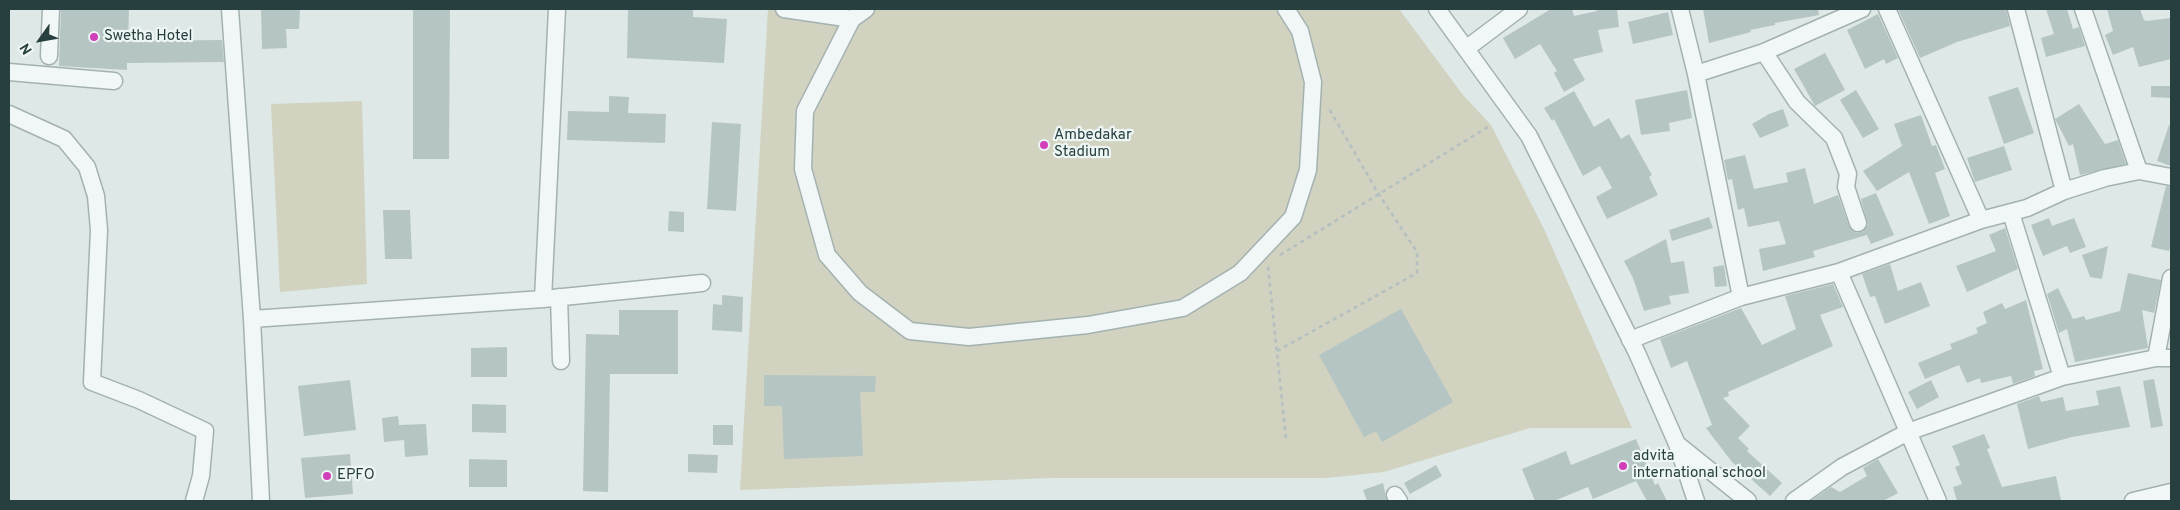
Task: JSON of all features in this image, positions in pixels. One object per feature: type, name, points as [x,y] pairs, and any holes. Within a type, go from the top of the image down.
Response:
[{"type":"street","points":[[49,56],[51,9]]},
{"type":"street","points":[[230,9],[252,319],[261,501]]},
{"type":"street","points":[[543,299],[557,9]]},
{"type":"street","points":[[784,9],[852,19]]},
{"type":"street","points":[[866,9],[852,19],[805,111],[804,169],[827,255],[860,293],[910,331],[970,337],[1088,325],[1183,308],[1240,273],[1293,217],[1308,170],[1313,82],[1300,31],[1286,9]]},
{"type":"street","points":[[1437,9],[1529,136],[1630,340],[1677,444],[1696,501]]},
{"type":"street","points":[[1467,48],[1519,9]]},
{"type":"street","points":[[1680,9],[1696,74],[1741,297]]},
{"type":"street","points":[[1696,74],[1764,52],[1862,9]]},
{"type":"street","points":[[1886,9],[1981,220]]},
{"type":"street","points":[[2016,9],[2064,191]]},
{"type":"street","points":[[2083,9],[2139,171]]},
{"type":"street","points":[[1764,52],[1798,102],[1834,138],[1848,174],[1846,187],[1858,223]]},
{"type":"street","points":[[9,72],[114,82]]},
{"type":"street","points":[[9,114],[64,139],[87,167],[96,196],[99,230],[92,382],[139,400],[205,431],[201,476],[194,501]]},
{"type":"street","points":[[1630,340],[1741,297],[1839,272],[1981,220],[2011,213],[2064,191],[2105,178],[2139,171],[2171,177]]},
{"type":"street","points":[[2011,213],[2062,378]]},
{"type":"street","points":[[1839,272],[1938,501]]},
{"type":"street","points":[[1794,501],[1842,468],[1908,432],[2062,378],[2164,358],[2171,278]]},
{"type":"street","points":[[252,319],[543,299],[702,283]]},
{"type":"street","points":[[559,297],[561,361]]},
{"type":"street","points":[[1677,444],[1748,501]]},
{"type":"street","points":[[2133,501],[2171,492]]},
{"type":"path","points":[[1277,351],[1417,273],[1417,252],[1378,193],[1313,82]]},
{"type":"path","points":[[1276,258],[1378,193],[1491,125]]},
{"type":"path","points":[[1268,263],[1286,439]]},
{"type":"green space","points":[[768,9],[1399,9],[1463,95],[1491,125],[1544,229],[1632,428],[1530,428],[1384,472],[1326,478],[1052,478],[740,490]]},
{"type":"green space","points":[[362,101],[367,284],[280,292],[271,104]]},
{"type":"building","name":"Swetha Hotel","points":[[61,9],[129,9],[128,41],[222,40],[224,62],[127,63],[127,70],[59,66]]},
{"type":"building","points":[[261,9],[300,9],[299,29],[286,29],[287,48],[262,49]]},
{"type":"building","points":[[413,9],[450,9],[449,159],[413,159]]},
{"type":"building","points":[[628,9],[693,9],[693,17],[727,19],[724,63],[627,58]]},
{"type":"building","points":[[1551,9],[1572,9],[1574,16],[1597,11],[1597,9],[1617,9],[1619,27],[1598,30],[1603,52],[1573,59],[1585,80],[1564,92],[1554,73],[1557,71],[1540,44],[1515,59],[1503,38]]},
{"type":"building","points":[[1703,9],[1818,9],[1819,15],[1775,23],[1775,25],[1750,30],[1751,32],[1709,43]]},
{"type":"building","points":[[1898,9],[2006,9],[2010,26],[1957,42],[1920,58]]},
{"type":"building","points":[[2046,9],[2067,9],[2073,29],[2079,27],[2085,46],[2046,57],[2041,38],[2054,34]]},
{"type":"building","points":[[2107,9],[2140,9],[2146,21],[2171,18],[2171,59],[2139,67],[2133,47],[2113,55],[2105,35],[2113,31]]},
{"type":"building","points":[[1668,12],[1673,35],[1633,44],[1628,22]]},
{"type":"building","points":[[1878,14],[1898,58],[1886,64],[1884,59],[1865,69],[1847,30]]},
{"type":"building","points":[[1825,53],[1845,90],[1815,106],[1794,69]]},
{"type":"building","points":[[2151,86],[2171,86],[2171,98],[2151,97]]},
{"type":"building","points":[[2018,87],[2034,133],[2004,144],[1988,97]]},
{"type":"building","points":[[1687,90],[1692,118],[1669,123],[1670,131],[1641,135],[1635,100]]},
{"type":"building","points":[[1856,90],[1879,129],[1863,138],[1840,100]]},
{"type":"building","points":[[1574,91],[1594,127],[1609,118],[1621,139],[1629,134],[1652,175],[1649,177],[1658,195],[1607,219],[1596,197],[1612,188],[1600,166],[1583,176],[1554,119],[1552,121],[1544,108]]},
{"type":"building","points":[[609,96],[629,97],[628,113],[666,114],[665,143],[567,140],[568,111],[609,112]]},
{"type":"building","points":[[2079,104],[2105,144],[2118,140],[2126,164],[2080,175],[2073,144],[2069,146],[2055,119]]},
{"type":"building","points":[[1783,109],[1789,126],[1760,138],[1752,124],[1769,114]]},
{"type":"building","points":[[1921,115],[1932,146],[1936,145],[1945,169],[1935,173],[1950,216],[1929,224],[1909,172],[1877,191],[1863,171],[1902,146],[1894,124]]},
{"type":"building","points":[[712,122],[741,124],[736,211],[707,209]]},
{"type":"building","points":[[2169,125],[2171,125],[2171,166],[2157,161]]},
{"type":"building","points":[[2004,146],[2012,170],[1975,182],[1967,158]]},
{"type":"building","points":[[1745,155],[1754,189],[1788,182],[1786,173],[1805,168],[1814,204],[1838,195],[1849,226],[1856,233],[1862,232],[1868,225],[1861,199],[1876,193],[1894,235],[1871,244],[1867,235],[1813,251],[1815,257],[1763,271],[1759,249],[1786,244],[1779,221],[1748,227],[1744,208],[1738,210],[1732,179],[1728,180],[1724,160]]},
{"type":"building","points":[[2166,186],[2171,187],[2171,243],[2169,251],[2151,247]]},
{"type":"building","points":[[383,210],[410,210],[412,259],[385,259]]},
{"type":"building","points":[[669,211],[684,212],[684,232],[668,231]]},
{"type":"building","points":[[1709,217],[1713,228],[1672,241],[1669,230]]},
{"type":"building","points":[[2049,218],[2052,226],[2074,218],[2086,247],[2070,253],[2067,246],[2043,256],[2031,225]]},
{"type":"building","points":[[2005,228],[2018,269],[1967,292],[1956,266],[1996,251],[1989,235]]},
{"type":"building","points":[[1666,239],[1671,263],[1684,261],[1689,293],[1669,296],[1671,304],[1644,311],[1633,278],[1624,261]]},
{"type":"building","points":[[2108,246],[2102,279],[2090,277],[2082,255]]},
{"type":"building","points":[[1890,264],[1898,291],[1921,282],[1930,306],[1885,324],[1875,296],[1870,297],[1862,274]]},
{"type":"building","points":[[1724,265],[1727,286],[1715,287],[1713,267]]},
{"type":"building","points":[[2128,273],[2161,280],[2154,313],[2142,310],[2148,348],[2075,362],[2067,329],[2059,333],[2047,294],[2058,288],[2073,319],[2084,316],[2086,320],[2120,311]]},
{"type":"building","points":[[1833,284],[1843,307],[1820,315],[1833,346],[1728,392],[1729,396],[1723,398],[1750,426],[1738,438],[1749,449],[1747,451],[1782,483],[1770,496],[1732,462],[1706,428],[1712,425],[1687,361],[1671,368],[1660,339],[1741,308],[1762,345],[1796,329],[1785,296]]},
{"type":"building","points":[[722,295],[743,297],[742,332],[712,330],[713,304],[722,305]]},
{"type":"building","points":[[2026,300],[2043,369],[2034,371],[2035,376],[2013,384],[2011,376],[1981,383],[1980,378],[1967,383],[1959,365],[1925,379],[1918,363],[1952,349],[1950,344],[1978,333],[1976,328],[1987,323],[1983,312],[2002,303],[2005,309]]},
{"type":"building","points":[[1401,309],[1453,402],[1382,442],[1376,431],[1364,437],[1319,355]]},
{"type":"building","points":[[619,310],[678,310],[678,374],[610,374],[608,492],[583,491],[586,334],[619,335]]},
{"type":"building","points":[[507,347],[507,377],[471,377],[471,348]]},
{"type":"building","points":[[764,375],[876,376],[875,392],[860,392],[863,456],[784,459],[782,406],[764,406]]},
{"type":"building","points":[[2154,379],[2163,426],[2151,428],[2143,381]]},
{"type":"building","points":[[350,380],[356,430],[304,436],[298,386]]},
{"type":"building","points":[[1931,380],[1939,397],[1917,409],[1908,392]]},
{"type":"building","points":[[2120,386],[2130,427],[2072,437],[2028,449],[2017,404],[2039,396],[2041,402],[2063,397],[2066,411],[2099,405],[2096,391]]},
{"type":"building","points":[[472,404],[506,405],[506,433],[472,432]]},
{"type":"building","points":[[398,416],[399,425],[426,424],[428,455],[405,457],[404,440],[384,442],[382,418]]},
{"type":"building","points":[[713,425],[733,425],[733,445],[713,445]]},
{"type":"building","points":[[1984,434],[1990,448],[1987,449],[2002,487],[2056,476],[2061,501],[1957,501],[1953,487],[1962,484],[1955,467],[1960,465],[1952,446]]},
{"type":"building","points":[[1636,439],[1655,485],[1658,483],[1667,501],[1647,501],[1636,481],[1593,499],[1588,487],[1554,501],[1535,501],[1522,469],[1566,451],[1571,465]]},
{"type":"building","name":"EPFO","points":[[350,454],[353,494],[305,498],[301,458]]},
{"type":"building","points":[[688,454],[718,455],[717,473],[688,472]]},
{"type":"building","points":[[469,459],[507,460],[507,487],[469,487]]},
{"type":"building","points":[[1878,459],[1898,493],[1883,501],[1811,501],[1831,487],[1840,492],[1867,476],[1863,468]]},
{"type":"building","points":[[1436,465],[1442,476],[1410,494],[1404,483]]},
{"type":"building","points":[[1383,483],[1387,501],[1367,501],[1363,490]]},
{"type":"place","name":"Swetha Hotel","points":[[94,37]]},
{"type":"place","name":"Ambedakar Stadium","points":[[1044,145]]},
{"type":"place","name":"advita international school","points":[[1623,466]]},
{"type":"place","name":"EPFO","points":[[327,476]]}]
